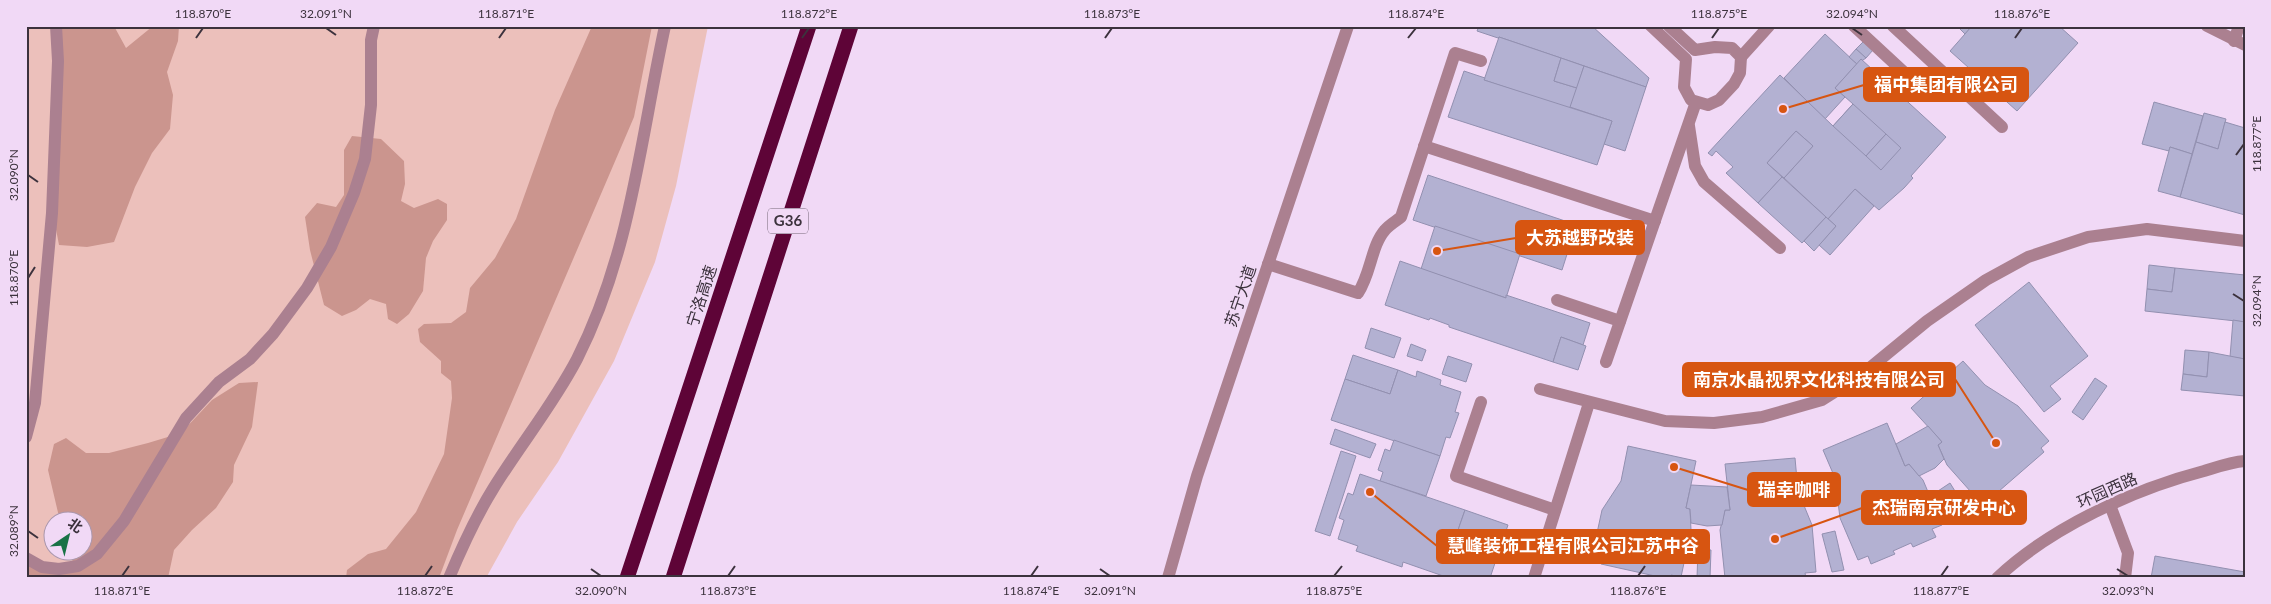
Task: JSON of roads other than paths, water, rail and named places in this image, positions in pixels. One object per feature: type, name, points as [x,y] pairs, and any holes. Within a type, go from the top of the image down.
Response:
[{"type":"highway","name":"宁洛高速","points":[[627,578],[809,26]]},
{"type":"highway","name":"G36","points":[[673,578],[851,26]]},
{"type":"street","points":[[26,437],[35,403],[52,213],[58,61],[56,26]]},
{"type":"street","points":[[26,558],[42,566],[60,569],[78,566],[97,554],[124,521],[186,418],[219,382],[250,359],[273,334],[307,288],[331,246],[354,193],[365,159],[371,105],[371,40],[374,26]]},
{"type":"street","points":[[449,578],[465,539],[493,489],[565,382],[578,357],[608,285],[628,220],[665,26]]},
{"type":"street","name":"苏宁大道","points":[[1168,578],[1196,476],[1348,26]]},
{"type":"street","points":[[1651,26],[1686,59],[1684,87],[1691,100],[1708,105],[1719,100],[1734,84],[1740,73],[1741,57],[1769,26]]},
{"type":"street","points":[[1669,26],[1695,50],[1715,47],[1732,48],[1741,57]]},
{"type":"street","points":[[1854,26],[1908,76]]},
{"type":"street","points":[[1893,26],[2002,128]]},
{"type":"street","points":[[2207,26],[2239,43],[2239,26]]},
{"type":"street","points":[[1268,264],[1358,292],[1365,282],[1379,240],[1385,230],[1401,217],[1455,53],[1481,61]]},
{"type":"street","points":[[1606,362],[1696,102]]},
{"type":"street","points":[[1689,123],[1695,166],[1704,182],[1780,248]]},
{"type":"street","points":[[1424,146],[1655,221]]},
{"type":"street","points":[[1540,389],[1665,420],[1714,423],[1762,417],[1822,400],[1860,376],[1942,311],[1986,280],[2028,257],[2088,237],[2146,229],[2245,241]]},
{"type":"street","points":[[1557,300],[1620,322]]},
{"type":"street","points":[[1481,402],[1456,476],[1555,510]]},
{"type":"street","points":[[1534,578],[1589,402]]},
{"type":"street","name":"环园西路","points":[[1997,578],[2070,525],[2110,505],[2181,477],[2245,461]]},
{"type":"street","points":[[2110,505],[2128,552],[2124,577]]},
{"type":"place","name":"福中集团有限公司","points":[[1783,109]]},
{"type":"place","name":"大苏越野改装","points":[[1437,251]]},
{"type":"place","name":"南京水晶视界文化科技有限公司","points":[[1996,443]]},
{"type":"place","name":"瑞幸咖啡","points":[[1674,467]]},
{"type":"place","name":"慧峰装饰工程有限公司江苏中谷","points":[[1370,492]]},
{"type":"place","name":"杰瑞南京研发中心","points":[[1775,539]]}]
